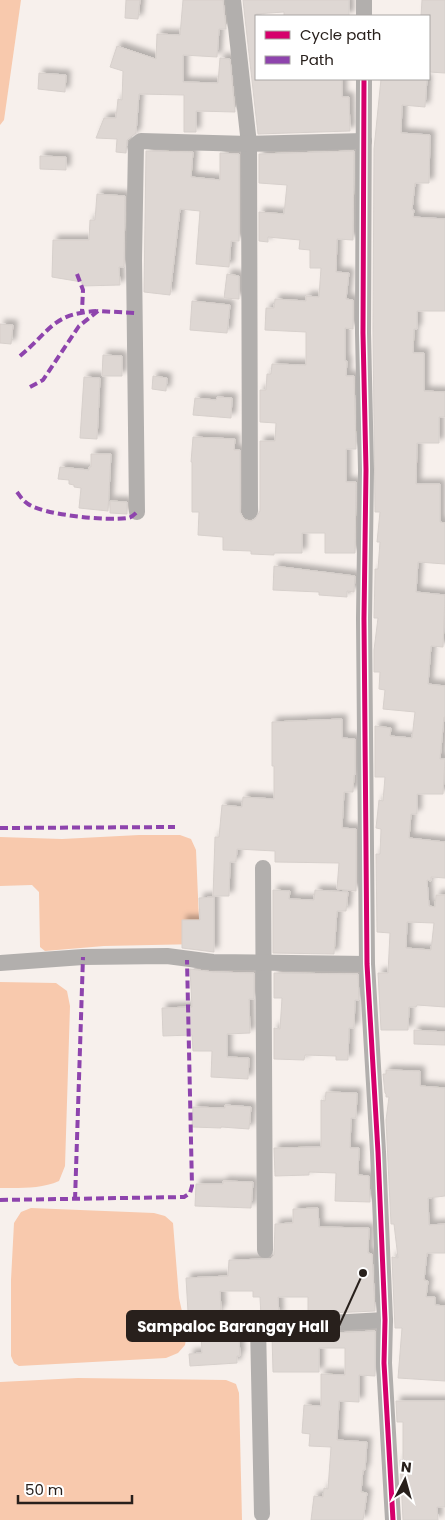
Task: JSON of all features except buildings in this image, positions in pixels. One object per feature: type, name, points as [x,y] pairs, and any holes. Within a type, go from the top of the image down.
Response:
[{"type":"street","points":[[233,0],[249,144],[248,454],[250,511]]},
{"type":"street","points":[[364,0],[364,15]]},
{"type":"street","points":[[364,80],[363,333],[366,470],[364,628],[367,964],[378,1152],[385,1320],[384,1363],[394,1520]]},
{"type":"street","points":[[136,512],[134,260],[136,145],[141,141],[249,144],[364,141]]},
{"type":"street","points":[[263,868],[265,1250]]},
{"type":"street","points":[[0,963],[83,958],[167,956],[213,962],[367,964]]},
{"type":"street","points":[[233,1328],[385,1320]]},
{"type":"street","points":[[258,1326],[262,1514]]},
{"type":"shaded area","points":[[0,0],[21,0],[4,120],[0,125]]},
{"type":"shaded area","points":[[180,835],[191,839],[196,850],[200,944],[104,946],[45,951],[40,947],[39,892],[32,885],[0,886],[0,837],[62,839]]},
{"type":"shaded area","points":[[0,982],[56,983],[67,991],[70,1006],[65,1166],[59,1181],[52,1184],[30,1188],[0,1188]]},
{"type":"shaded area","points":[[31,1208],[154,1213],[165,1216],[173,1223],[179,1298],[187,1334],[185,1345],[178,1353],[166,1358],[19,1366],[14,1363],[11,1356],[11,1280],[14,1223],[21,1212]]},
{"type":"shaded area","points":[[78,1378],[226,1380],[236,1384],[239,1393],[242,1520],[0,1520],[0,1382]]},
{"type":"marked path","points":[[77,274],[83,290],[82,311]]},
{"type":"marked path","points":[[20,356],[46,331],[62,319],[83,312],[98,311]]},
{"type":"marked path","points":[[30,387],[43,380],[79,326],[98,311],[135,313]]},
{"type":"marked path","points":[[17,492],[28,504],[36,508],[61,514],[118,519],[130,517],[137,512]]},
{"type":"marked path","points":[[0,828],[175,827]]},
{"type":"marked path","points":[[75,1200],[83,957]]},
{"type":"marked path","points":[[0,1200],[184,1197],[190,1193],[192,1186],[187,960]]},
{"type":"cycle path","points":[[364,80],[363,333],[366,470],[364,619],[367,964],[378,1152],[385,1320],[384,1363],[393,1520]]},
{"type":"place","name":"Sampaloc Barangay Hall","points":[[363,1273]]}]
